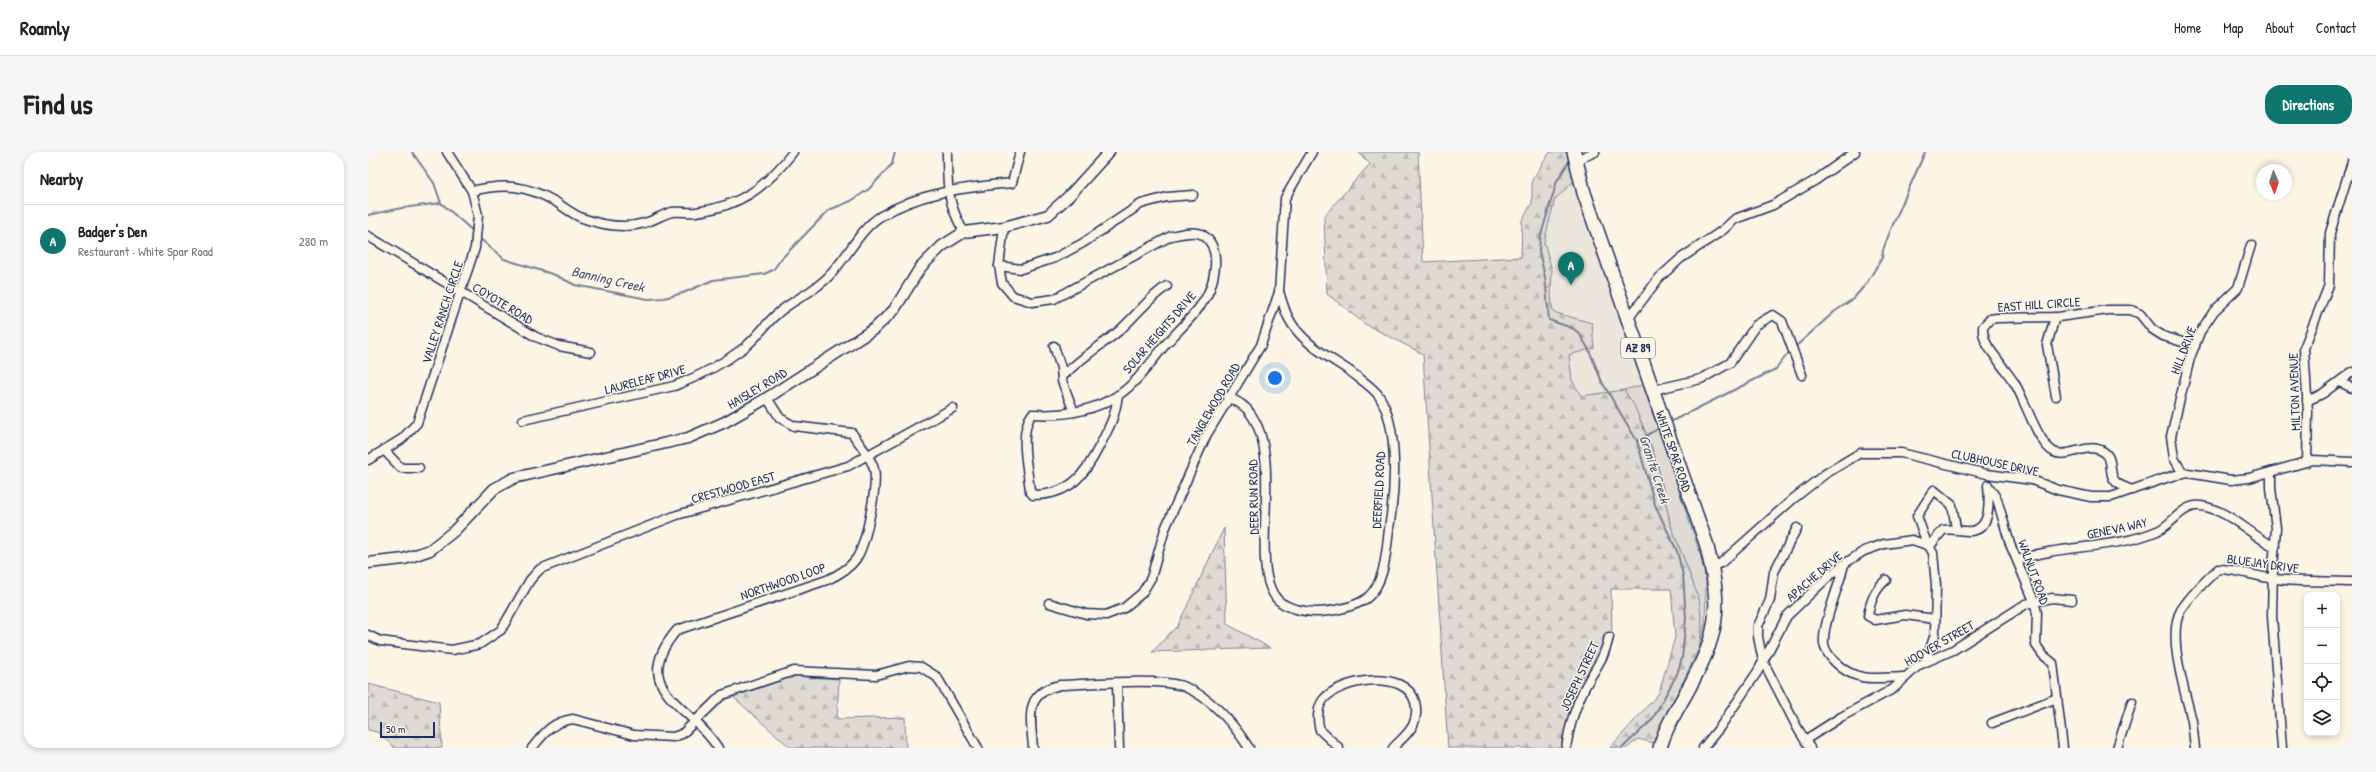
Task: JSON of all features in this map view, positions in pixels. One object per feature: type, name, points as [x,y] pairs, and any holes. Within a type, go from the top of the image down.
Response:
[{"type":"main road","name":"WHITE SPAR ROAD","points":[[1575,156],[1584,193],[1653,390],[1712,566],[1716,613],[1709,649],[1672,720],[1660,748]]},
{"type":"street","name":"VALLEY RANCH CIRCLE","points":[[368,460],[402,439],[417,423],[475,248],[478,215],[472,191],[447,152]]},
{"type":"street","points":[[472,191],[495,186],[522,188],[554,201],[582,218],[612,226],[643,224],[672,212],[716,208],[736,202],[756,191],[778,172],[793,152]]},
{"type":"street","points":[[947,152],[947,190],[954,215],[964,232]]},
{"type":"street","name":"LAURELEAF DRIVE","points":[[523,420],[674,386],[694,378],[745,347],[777,314],[827,279],[842,263],[865,230],[880,217],[905,203],[947,190],[1012,183],[1020,152]]},
{"type":"street","name":"HAISLEY ROAD","points":[[368,563],[404,559],[430,550],[454,531],[494,489],[514,478],[688,438],[725,422],[767,398],[874,329],[894,310],[920,268],[942,246],[964,232],[1004,227],[1048,215],[1069,196],[1109,152]]},
{"type":"street","name":"TANGLEWOOD ROAD","points":[[1049,603],[1086,614],[1106,615],[1124,608],[1142,593],[1151,578],[1165,529],[1206,436],[1228,397],[1261,345],[1279,292],[1285,198],[1312,152]]},
{"type":"street","points":[[1575,156],[1595,152]]},
{"type":"street","points":[[1628,319],[1659,278],[1680,260],[1723,230],[1735,219],[1773,204],[1816,180],[1855,152]]},
{"type":"street","name":"MILTON AVENUE","points":[[2307,462],[2307,401],[2304,348],[2329,285],[2330,233],[2352,162]]},
{"type":"street","points":[[999,266],[1021,269],[1055,258],[1083,243],[1141,204],[1167,197],[1193,195]]},
{"type":"street","name":"SOLAR HEIGHTS DRIVE","points":[[1004,227],[999,266],[1002,283],[1013,296],[1032,302],[1054,299],[1171,236],[1188,233],[1203,235],[1213,245],[1216,262],[1202,304],[1134,380],[1118,395],[1094,407],[1059,416],[1032,414],[1027,422],[1025,440],[1030,491],[1033,495],[1057,491],[1074,484],[1088,469],[1115,416],[1118,395]]},
{"type":"street","name":"COYOTE ROAD","points":[[368,236],[536,337],[559,346],[591,352]]},
{"type":"street","name":"HILL DRIVE","points":[[2183,474],[2174,458],[2171,436],[2176,409],[2200,332],[2214,311],[2238,288],[2251,245]]},
{"type":"street","points":[[1062,377],[1073,366],[1121,329],[1153,295],[1167,286]]},
{"type":"street","name":"DEERFIELD ROAD","points":[[1279,292],[1288,318],[1303,338],[1360,379],[1379,396],[1388,417],[1394,461],[1391,518],[1382,574],[1375,591],[1361,603],[1318,612],[1286,605]]},
{"type":"street","name":"EAST HILL CIRCLE","points":[[2132,490],[2116,483],[2112,475],[2110,458],[2104,452],[2080,449],[2062,454],[2053,452],[2038,434],[2016,385],[1989,348],[1983,334],[1986,323],[1990,319],[2055,317],[2108,310],[2131,310],[2140,314],[2152,329],[2163,336],[2195,346]]},
{"type":"street","points":[[1653,390],[1701,379],[1730,363],[1756,325],[1773,315],[1782,321],[1802,375]]},
{"type":"street","points":[[2055,317],[2047,345],[2056,396]]},
{"type":"street","points":[[1054,346],[1062,377],[1074,412]]},
{"type":"street","points":[[2307,401],[2340,382],[2352,372]]},
{"type":"street","points":[[2340,382],[2352,388]]},
{"type":"street","name":"DEER RUN ROAD","points":[[1228,397],[1242,404],[1250,413],[1262,435],[1267,476],[1265,567],[1270,586],[1277,599],[1286,605]]},
{"type":"street","name":"NORTHWOOD LOOP","points":[[718,748],[712,739],[667,695],[661,686],[659,661],[664,645],[677,630],[842,573],[856,559],[864,544],[875,485],[874,469],[867,454],[852,433],[794,426],[780,418],[767,398]]},
{"type":"street","name":"CRESTWOOD EAST","points":[[368,635],[380,641],[452,650],[480,644],[501,630],[530,580],[540,569],[677,515],[848,466],[867,454],[953,408]]},
{"type":"street","points":[[384,450],[401,468],[419,468]]},
{"type":"street","name":"CLUBHOUSE DRIVE","points":[[1712,566],[1721,562],[1793,499],[1825,474],[1860,453],[1901,453],[1987,474],[2032,480],[2058,490],[2091,497],[2112,497],[2172,476],[2183,474],[2231,480],[2249,478],[2313,460],[2352,462]]},
{"type":"street","points":[[2271,472],[2271,488],[2276,528],[2273,579],[2274,664],[2282,748]]},
{"type":"street","name":"WALNUT ROAD","points":[[1987,474],[1988,485],[1996,499],[2010,544],[2034,601],[2036,613],[2036,645],[2043,655],[2053,663],[2063,748]]},
{"type":"street","points":[[1930,546],[1943,530],[1956,528],[1972,531],[1986,519],[1989,502],[1988,485]]},
{"type":"street","points":[[1926,661],[1934,641],[1936,585],[1933,552],[1917,516],[1934,490],[1952,505],[1956,528]]},
{"type":"street","name":"GENEVA WAY","points":[[2018,560],[2039,554],[2073,550],[2138,537],[2158,531],[2169,525],[2185,509],[2200,506],[2230,518],[2261,541],[2274,547]]},
{"type":"street","points":[[1797,528],[1774,572],[1770,600],[1758,626],[1763,661],[1810,748]]},
{"type":"street","name":"APACHE DRIVE","points":[[1703,748],[1720,727],[1763,661],[1787,616],[1844,564],[1864,552],[1901,540],[1912,540],[1930,546]]},
{"type":"street","points":[[1844,564],[1840,582],[1834,597],[1824,644],[1830,657],[1845,673],[1858,677],[1904,677]]},
{"type":"street","name":"BLUEJAY DRIVE","points":[[2195,748],[2192,721],[2180,671],[2176,635],[2180,611],[2218,569],[2226,569],[2273,579],[2352,582]]},
{"type":"street","points":[[1886,580],[1879,586],[1870,605],[1868,616],[1875,620],[1905,615],[1935,619]]},
{"type":"street","name":"HOOVER STREET","points":[[1805,740],[1841,717],[1893,689],[1904,677],[1926,661],[1953,650],[2034,601],[2052,598],[2072,600]]},
{"type":"street","name":"JOSEPH STREET","points":[[1566,748],[1569,731],[1584,689],[1606,654],[1609,637]]},
{"type":"street","points":[[532,748],[550,726],[563,720],[573,720],[634,735],[673,737],[682,734],[722,695],[794,671],[876,675],[909,666],[921,668],[936,677],[978,748]]},
{"type":"street","points":[[1339,748],[1320,730],[1318,711],[1322,701],[1331,692],[1353,684],[1384,680],[1399,683],[1408,689],[1414,697],[1418,711],[1414,724],[1406,736],[1393,748]]},
{"type":"street","points":[[1033,748],[1030,711],[1036,697],[1042,691],[1060,685],[1161,682],[1184,687],[1207,700],[1235,726],[1249,748]]},
{"type":"street","points":[[1117,684],[1119,748]]},
{"type":"street","points":[[1992,724],[2057,698]]},
{"type":"street","points":[[2117,748],[2132,702]]},
{"type":"shaded area","points":[[1575,180],[1643,385],[1624,390],[1581,396],[1572,380],[1569,355],[1553,312],[1551,296],[1552,279],[1544,242],[1555,198]]},
{"type":"green space","points":[[1358,152],[1418,152],[1423,262],[1521,257],[1522,220],[1532,203],[1532,180],[1550,152],[1570,152],[1575,180],[1555,199],[1544,242],[1552,270],[1551,296],[1553,312],[1592,323],[1594,348],[1569,355],[1572,380],[1581,396],[1624,390],[1634,405],[1657,462],[1670,523],[1699,599],[1702,626],[1699,648],[1654,743],[1638,739],[1627,748],[1610,748],[1659,693],[1675,637],[1671,589],[1611,589],[1612,636],[1609,656],[1586,691],[1572,731],[1570,748],[1448,748],[1423,354],[1365,324],[1327,294],[1324,216],[1370,164]]},
{"type":"green space","points":[[1643,385],[1699,550],[1706,581],[1705,625],[1699,648],[1700,612],[1693,583],[1670,522],[1659,470],[1654,454],[1647,435],[1624,390]]},
{"type":"green space","points":[[1224,528],[1227,624],[1270,648],[1152,652],[1178,625]]},
{"type":"green space","points":[[795,676],[839,679],[837,719],[905,717],[906,748],[791,748],[732,696]]},
{"type":"green space","points":[[368,684],[439,702],[442,748],[395,748],[377,732],[368,730]]},
{"type":"waterway","name":"Banning Creek","points":[[412,152],[434,183],[441,203],[474,232]]},
{"type":"waterway","name":"Banning Creek","points":[[478,237],[504,259],[555,275],[575,285],[648,299],[664,298],[683,293],[713,280],[764,274],[773,270],[782,258],[829,210],[851,201],[869,189],[892,164],[895,152]]},
{"type":"waterway","points":[[1794,348],[1834,312],[1853,299],[1866,284],[1882,258],[1883,250],[1891,229],[1925,152]]},
{"type":"waterway","name":"Granite Creek","points":[[1568,163],[1557,181],[1540,238],[1539,251],[1545,277],[1549,320],[1572,328],[1579,333],[1589,350],[1602,382],[1637,441],[1655,505],[1677,551],[1683,575],[1686,618],[1682,658],[1677,674],[1652,720],[1622,748]]},
{"type":"waterway","points":[[368,215],[402,208],[441,203]]},
{"type":"waterway","points":[[1668,423],[1776,369],[1790,351]]},
{"type":"waterway","points":[[1637,441],[1661,427]]},
{"type":"place","name":"Badger's Den","points":[[1571,285]]}]
